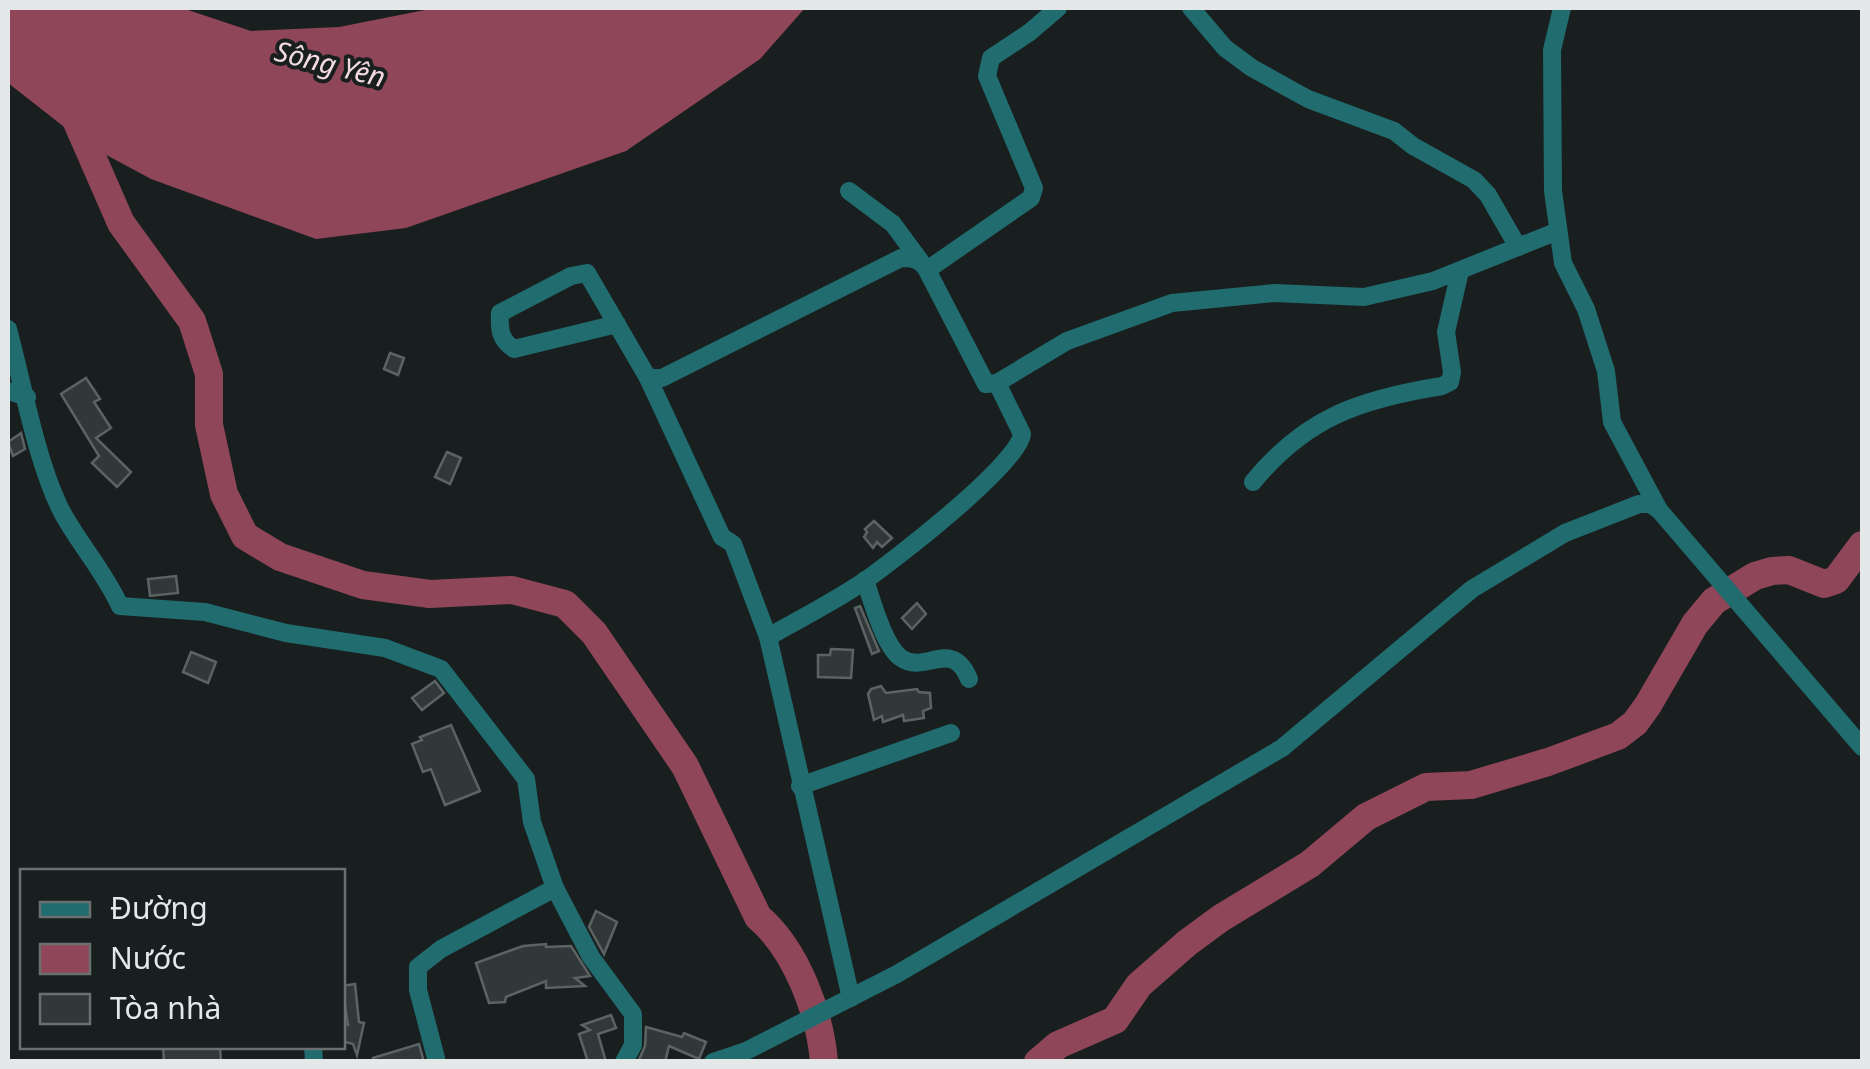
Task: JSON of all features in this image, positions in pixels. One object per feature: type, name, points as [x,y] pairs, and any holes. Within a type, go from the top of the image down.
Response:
[{"type":"street","points":[[924,266],[1032,198],[1034,188],[987,76],[991,58],[1058,8]]},
{"type":"street","points":[[1192,8],[1225,48],[1252,68],[1308,99],[1394,131],[1412,146],[1474,180],[1488,195],[1518,247]]},
{"type":"street","points":[[1562,8],[1552,50],[1552,190],[1563,262],[1586,309],[1606,370],[1612,422],[1659,510],[1862,747]]},
{"type":"street","points":[[849,191],[893,224],[924,266],[986,384],[997,383],[1067,341],[1172,303],[1275,293],[1364,296],[1434,282],[1558,230]]},
{"type":"street","points":[[648,378],[662,378],[901,258],[924,266]]},
{"type":"street","points":[[1253,482],[1290,442],[1333,415],[1371,400],[1450,382],[1446,332],[1460,271]]},
{"type":"street","points":[[617,324],[514,348],[505,343],[499,329],[500,313],[570,276],[587,273],[617,324],[648,378],[722,537],[733,544],[768,636],[844,1001]]},
{"type":"street","points":[[8,329],[46,474],[63,514],[110,584],[120,606],[206,612],[286,633],[385,648],[441,668],[526,780],[532,822],[555,888],[586,948],[633,1014],[633,1045],[624,1062]]},
{"type":"street","points":[[768,636],[864,580],[978,488],[1017,448],[1022,434],[997,383]]},
{"type":"street","points":[[8,391],[27,397]]},
{"type":"street","points":[[713,1062],[746,1050],[844,1001],[1282,748],[1472,589],[1565,534],[1639,504],[1650,504],[1659,510]]},
{"type":"street","points":[[864,580],[889,642],[900,658],[915,662],[952,659],[961,665],[968,679]]},
{"type":"street","points":[[800,786],[951,733]]},
{"type":"street","points":[[438,1062],[418,990],[418,967],[441,950],[555,888]]},
{"type":"water","name":"Sông Yên","points":[[8,8],[182,8],[251,31],[339,27],[435,8],[805,8],[760,59],[626,151],[406,228],[316,239],[151,179],[86,144],[8,83]]},
{"type":"building","points":[[390,353],[404,358],[398,375],[384,369]]},
{"type":"building","points":[[86,378],[100,399],[94,402],[111,428],[96,438],[131,472],[117,487],[92,463],[99,456],[61,394]]},
{"type":"building","points":[[21,433],[25,449],[13,456],[8,442]]},
{"type":"building","points":[[447,452],[461,458],[450,484],[435,477]]},
{"type":"building","points":[[874,521],[892,538],[882,547],[877,542],[873,548],[864,537],[865,529]]},
{"type":"building","points":[[176,576],[178,593],[150,596],[148,579]]},
{"type":"building","points":[[917,603],[926,614],[912,629],[902,618]]},
{"type":"building","points":[[860,606],[879,651],[872,654],[855,608]]},
{"type":"building","points":[[831,649],[853,650],[851,678],[818,677],[818,655],[830,655]]},
{"type":"building","points":[[191,652],[216,662],[208,683],[183,672]]},
{"type":"building","points":[[435,681],[444,693],[422,710],[412,698]]},
{"type":"building","points":[[881,686],[886,693],[917,689],[930,693],[931,708],[923,711],[924,718],[904,721],[903,715],[883,722],[882,716],[874,720],[868,694]]},
{"type":"building","points":[[451,725],[480,791],[445,805],[431,769],[423,772],[412,744]]},
{"type":"building","points":[[596,911],[617,922],[604,954],[589,927]]},
{"type":"building","points":[[523,946],[571,946],[590,976],[575,978],[585,986],[546,988],[546,981],[506,997],[505,1002],[489,1003],[476,963]]},
{"type":"building","points":[[355,984],[359,1022],[364,1023],[357,1055],[353,1044],[345,1042],[345,986]]},
{"type":"building","points":[[611,1015],[616,1028],[598,1034],[606,1062],[588,1062],[579,1034],[590,1030],[582,1025]]},
{"type":"building","points":[[646,1027],[682,1037],[684,1033],[706,1042],[699,1059],[669,1046],[665,1062],[638,1062],[645,1046]]},
{"type":"building","points":[[419,1044],[424,1062],[373,1062],[373,1058]]},
{"type":"building","points":[[163,1049],[220,1049],[221,1062],[164,1062]]},
{"type":"waterway","points":[[72,111],[121,223],[192,321],[209,374],[209,425],[224,494],[245,536],[280,557],[363,585],[430,594],[512,590],[565,604],[594,633],[685,766],[758,917],[784,946],[804,983],[824,1062]]},
{"type":"waterway","points":[[1038,1062],[1058,1045],[1115,1020],[1139,985],[1187,943],[1310,864],[1366,817],[1426,787],[1471,785],[1618,736],[1635,723],[1648,705],[1695,624],[1714,601],[1755,576],[1772,571],[1789,570],[1824,584],[1836,580],[1862,545]]}]
